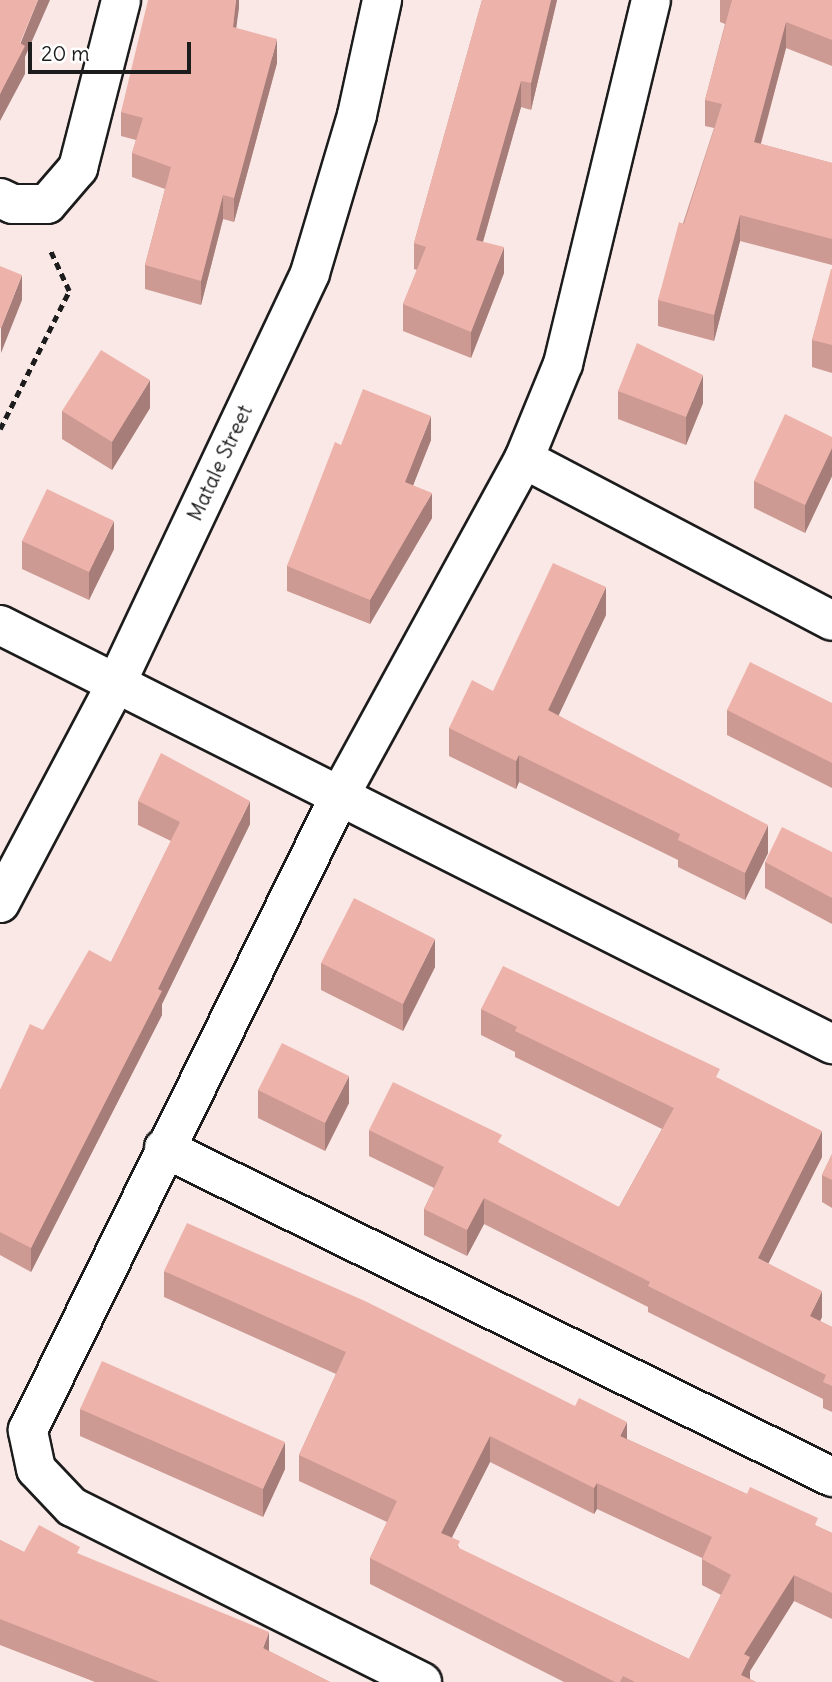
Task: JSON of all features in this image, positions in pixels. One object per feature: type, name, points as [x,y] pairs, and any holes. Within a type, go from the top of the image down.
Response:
[{"type":"street","points":[[0,198],[13,204],[47,204],[78,168],[121,0]]},
{"type":"street","name":"Matale Street","points":[[0,904],[116,684],[310,273],[357,115],[382,0]]},
{"type":"street","points":[[422,1682],[72,1507],[36,1469],[28,1430],[164,1148],[340,795],[524,459],[564,364],[651,0]]},
{"type":"street","points":[[524,459],[832,621]]},
{"type":"street","points":[[0,625],[832,1044]]},
{"type":"street","points":[[164,1148],[832,1478]]},
{"type":"path","points":[[0,429],[69,291],[51,255],[47,204]]},
{"type":"building","points":[[0,0],[38,0],[20,43],[25,46],[0,94]]},
{"type":"building","points":[[148,0],[236,0],[233,27],[277,39],[234,198],[223,195],[201,281],[145,265],[171,167],[132,153],[143,118],[121,112]]},
{"type":"building","points":[[482,0],[551,0],[531,83],[521,81],[476,240],[504,247],[471,332],[403,304],[426,247],[414,243]]},
{"type":"building","points":[[732,0],[832,0],[832,40],[786,22],[754,142],[832,163],[832,239],[740,215],[714,315],[658,300],[679,222],[684,224],[722,104],[705,100]]},
{"type":"building","points":[[0,266],[22,275],[1,328],[0,328]]},
{"type":"building","points":[[832,269],[832,345],[812,340]]},
{"type":"building","points":[[637,343],[703,375],[686,417],[618,391]]},
{"type":"building","points":[[101,350],[150,380],[112,442],[62,411]]},
{"type":"building","points":[[363,389],[431,416],[405,482],[432,493],[370,600],[287,566],[335,442],[341,445]]},
{"type":"building","points":[[785,414],[832,437],[832,448],[805,505],[754,481]]},
{"type":"building","points":[[47,489],[114,521],[89,572],[22,541]]},
{"type":"building","points":[[553,563],[606,587],[548,710],[768,825],[745,873],[678,840],[680,834],[519,755],[516,761],[449,728],[472,680],[493,691]]},
{"type":"building","points":[[750,662],[832,703],[832,763],[727,710]]},
{"type":"building","points":[[161,753],[250,801],[158,989],[162,991],[31,1248],[0,1232],[0,1090],[30,1024],[43,1030],[89,950],[111,962],[180,822],[138,801]]},
{"type":"building","points":[[782,827],[832,852],[832,898],[765,862]]},
{"type":"building","points":[[354,898],[435,939],[403,1004],[321,963]]},
{"type":"building","points":[[503,966],[720,1069],[716,1077],[822,1131],[758,1258],[822,1291],[810,1316],[832,1327],[832,1386],[823,1382],[826,1375],[648,1286],[650,1282],[484,1198],[467,1230],[424,1209],[444,1167],[369,1130],[393,1082],[502,1135],[498,1142],[619,1207],[674,1108],[515,1031],[517,1027],[481,1009]]},
{"type":"building","points":[[282,1043],[349,1076],[325,1123],[258,1090]]},
{"type":"building","points":[[832,1154],[832,1180],[822,1175]]},
{"type":"building","points":[[187,1223],[365,1301],[575,1406],[579,1398],[627,1422],[620,1436],[747,1494],[750,1487],[818,1518],[815,1525],[832,1533],[832,1593],[794,1575],[744,1654],[750,1657],[741,1675],[756,1682],[635,1682],[623,1676],[620,1682],[615,1682],[370,1558],[397,1501],[299,1455],[346,1352],[164,1271]],"holes":[[[490,1436],[594,1488],[597,1483],[712,1537],[702,1559],[731,1575],[689,1659],[457,1547],[460,1541],[441,1533]]]},
{"type":"building","points":[[102,1361],[285,1442],[263,1489],[80,1409]]},
{"type":"building","points":[[39,1525],[80,1547],[77,1553],[269,1632],[263,1648],[330,1682],[160,1682],[0,1619],[0,1540],[24,1552]]}]
